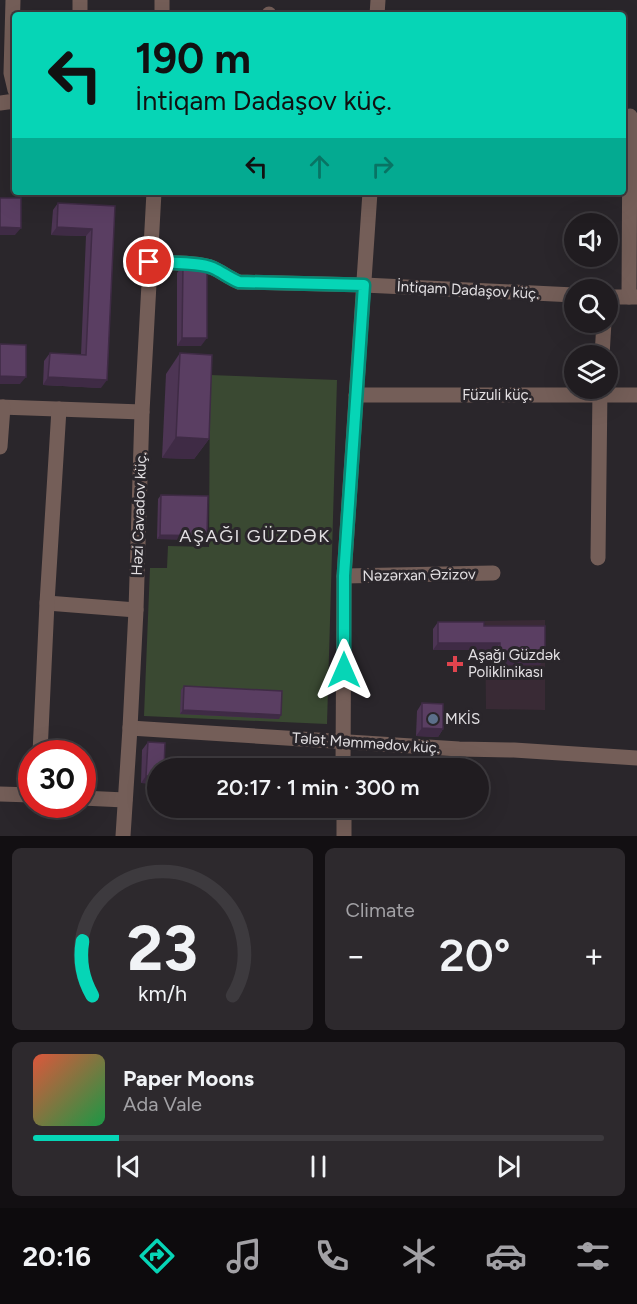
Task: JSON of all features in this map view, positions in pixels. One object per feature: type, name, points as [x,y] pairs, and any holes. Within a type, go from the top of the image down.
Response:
[{"type":"street","points":[[12,49],[12,78]]},
{"type":"street","points":[[630,116],[633,297]]},
{"type":"street","name":"Həzi Cavadov küç.","points":[[123,836],[136,610],[142,412],[154,195]]},
{"type":"street","name":"Nəzərxan Əzizov","points":[[343,758],[344,576],[370,195]]},
{"type":"street","name":"İntiqam Dadaşov küç.","points":[[149,262],[203,265],[214,268],[228,278],[239,282],[364,285],[564,295]]},
{"type":"street","name":"Füzuli küç.","points":[[356,395],[564,392]]},
{"type":"street","name":"Füzuli küç.","points":[[618,393],[637,395]]},
{"type":"street","points":[[598,558],[600,399]]},
{"type":"street","points":[[0,447],[1,407],[142,412]]},
{"type":"street","points":[[41,740],[60,409]]},
{"type":"street","name":"Nəzərxan Əzizov","points":[[344,576],[493,573]]},
{"type":"street","points":[[47,603],[136,610]]},
{"type":"street","name":"Tələt Məmmədov küç.","points":[[130,728],[637,758]]},
{"type":"street","points":[[0,794],[18,795]]},
{"type":"street","points":[[96,799],[125,800]]},
{"type":"street","points":[[344,818],[344,836]]},
{"type":"shaded area","points":[[545,620],[545,710],[486,709],[485,621]]},
{"type":"green space","points":[[210,375],[337,380],[327,724],[144,716],[150,568],[167,568],[168,546],[209,547]]},
{"type":"building","points":[[0,198],[21,198],[21,228],[0,227]]},
{"type":"building","points":[[58,203],[115,206],[107,380],[48,377],[50,353],[86,355],[92,229],[57,227]]},
{"type":"building","points":[[183,265],[207,267],[207,338],[182,338]]},
{"type":"building","points":[[0,344],[26,345],[26,377],[0,376]]},
{"type":"building","points":[[180,353],[212,355],[209,439],[176,437]]},
{"type":"building","points":[[161,495],[208,496],[207,536],[160,535]]},
{"type":"building","points":[[438,622],[484,622],[484,626],[545,626],[545,658],[500,658],[500,643],[438,643]]},
{"type":"building","points":[[184,686],[282,691],[281,715],[183,710]]},
{"type":"building","points":[[422,703],[443,704],[443,729],[422,728]]},
{"type":"building","points":[[148,742],[165,743],[164,758],[147,758]]},
{"type":"place","name":"Aşağı Güzdək Poliklinikası","points":[[455,664]]},
{"type":"place","name":"MKİS","points":[[433,719]]},
{"type":"district","name":"AŞAĞI GÜZDƏK","points":[[255,536]]},
{"type":"route","points":[[149,262],[203,265],[214,268],[228,278],[239,282],[364,285],[344,576],[344,670]]}]
